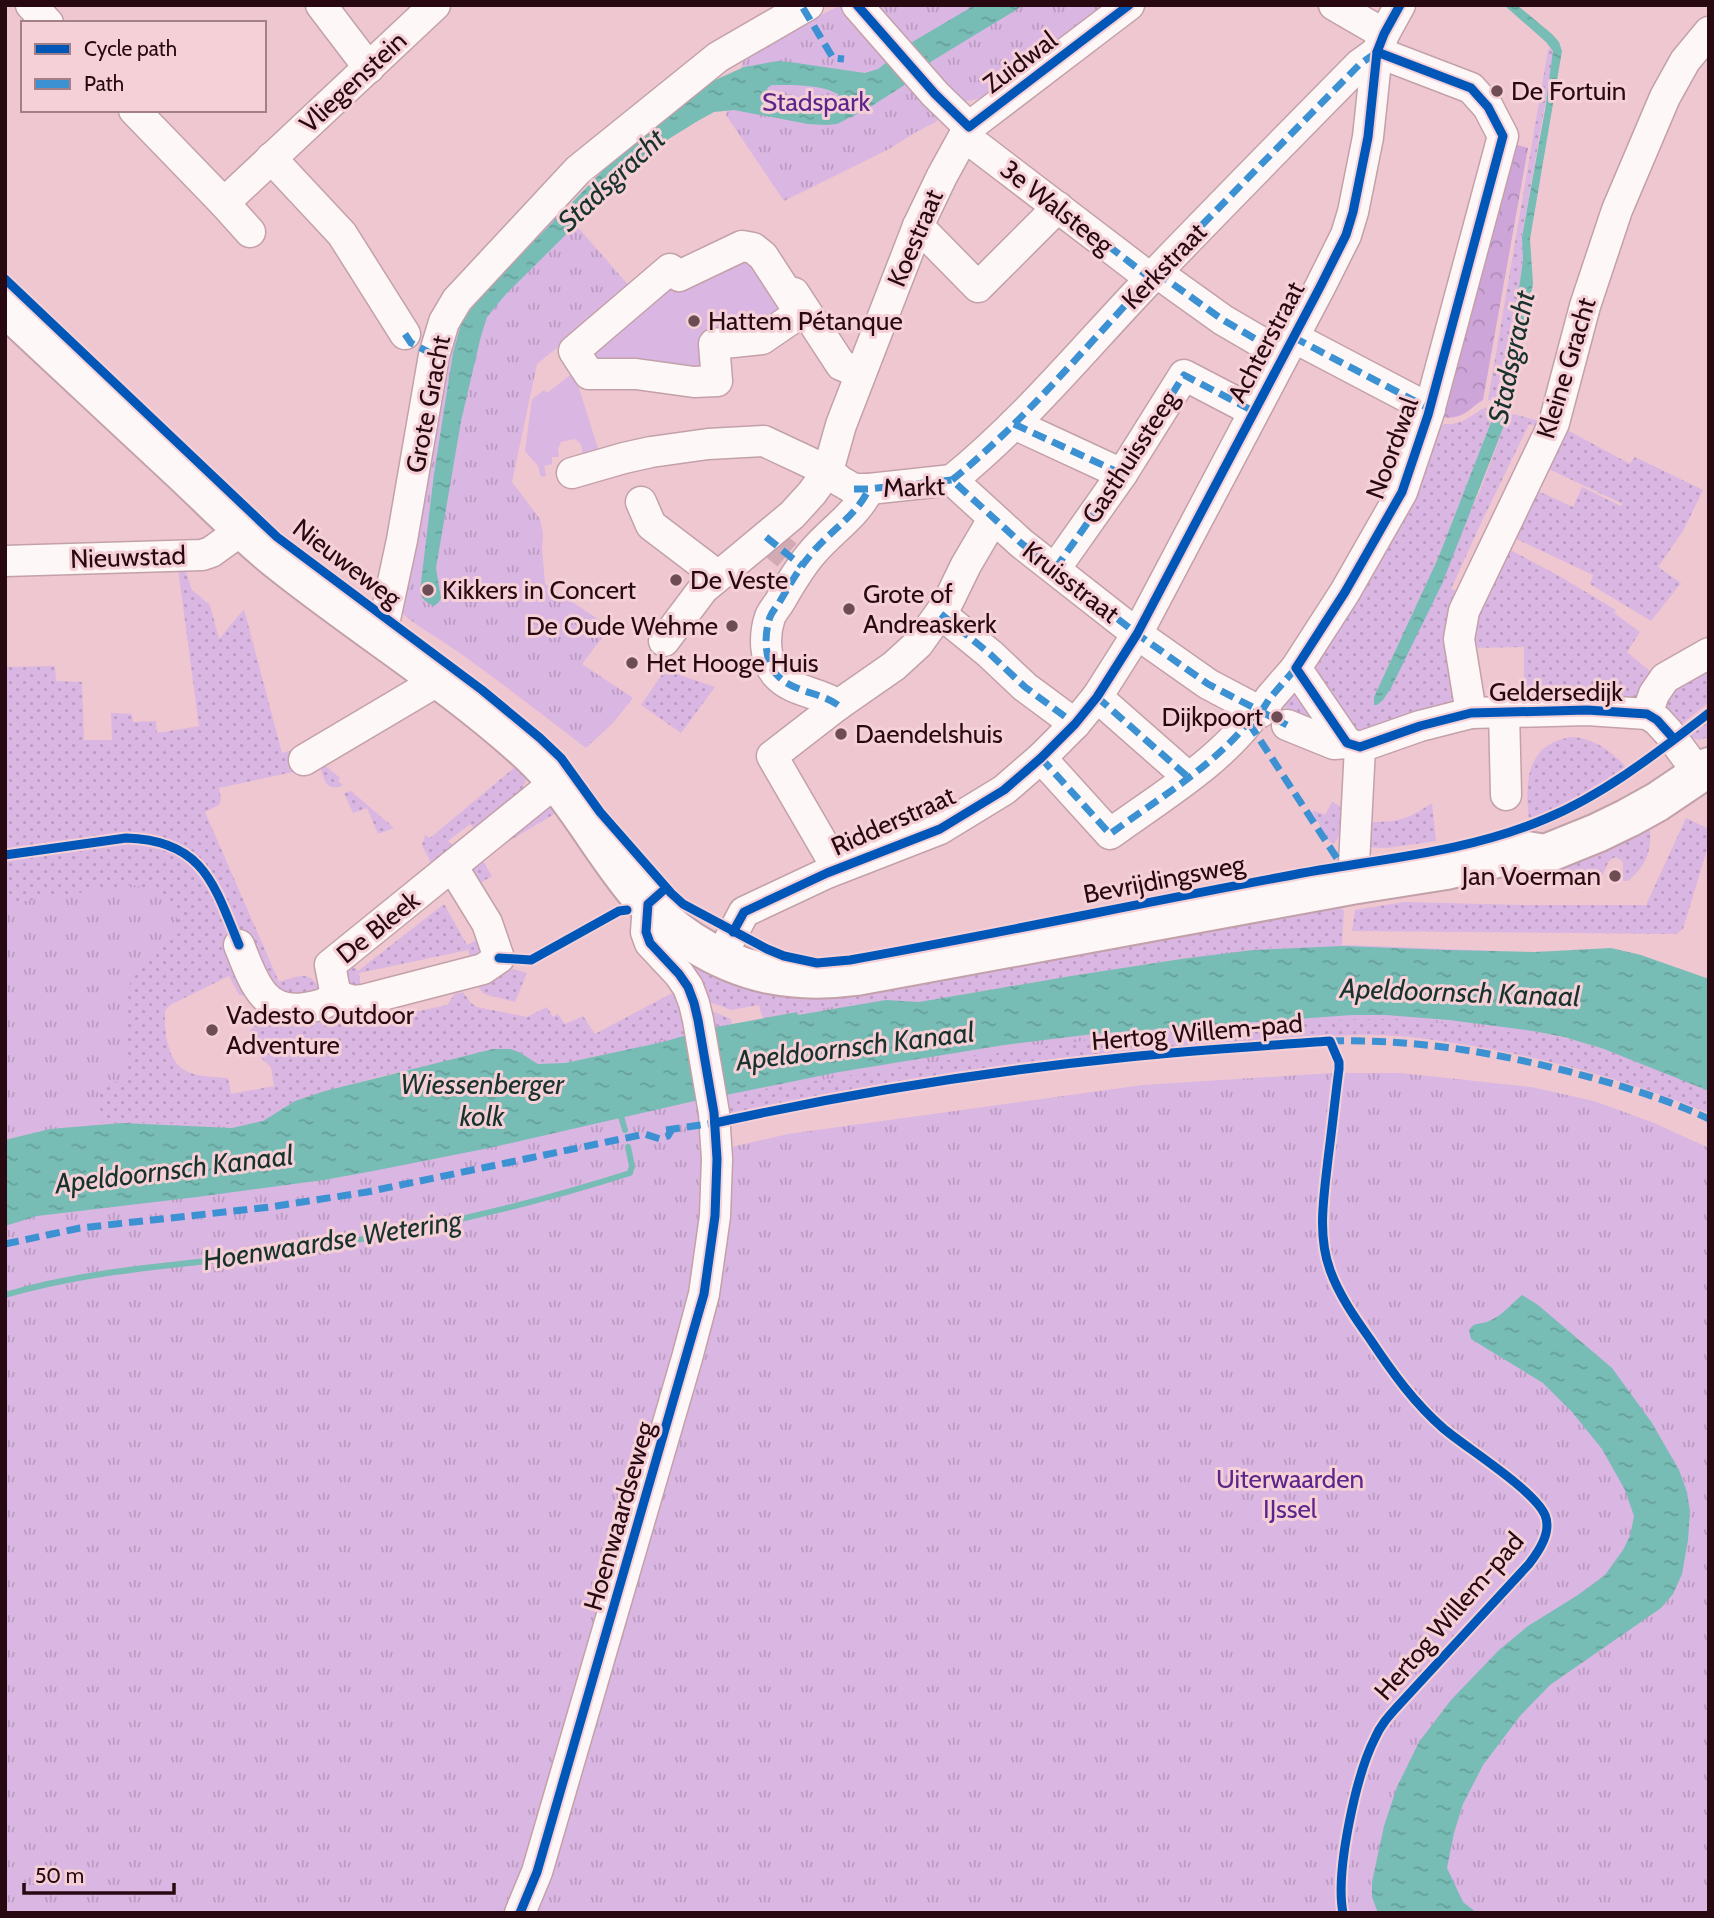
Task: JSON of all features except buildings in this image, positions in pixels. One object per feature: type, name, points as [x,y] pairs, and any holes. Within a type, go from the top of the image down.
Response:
[{"type":"main road","name":"Nieuweweg","points":[[5,307],[282,564],[439,680],[544,767],[557,781],[618,869],[644,900]]},
{"type":"main road","name":"Bevrijdingsweg","points":[[644,900],[686,938],[720,958],[752,970],[783,978],[856,976],[1338,887],[1455,869],[1527,851],[1545,854],[1597,833],[1657,802],[1702,763]]},
{"type":"street","points":[[32,5],[46,21]]},
{"type":"street","points":[[321,5],[369,68]]},
{"type":"street","name":"Vliegenstein","points":[[224,203],[435,5]]},
{"type":"street","name":"Grote Gracht","points":[[375,632],[385,619],[397,564],[433,355],[444,322],[457,300],[578,170],[718,57],[808,5]]},
{"type":"street","name":"Zuidwal","points":[[966,131],[1129,5]]},
{"type":"street","points":[[1334,5],[1381,43],[1400,5]]},
{"type":"street","name":"3e Walsteeg","points":[[862,10],[966,131],[1058,208],[1153,275],[1223,320],[1430,409]]},
{"type":"street","name":"Kleine Gracht","points":[[1471,713],[1459,639],[1464,611],[1554,423],[1585,306],[1617,210],[1665,97],[1685,61],[1709,32]]},
{"type":"street","name":"Noordwal","points":[[1041,758],[1110,834],[1188,777],[1223,750],[1296,668],[1345,592],[1402,492],[1430,409],[1492,180],[1502,133],[1488,107],[1471,88],[1381,43]]},
{"type":"street","name":"Kerkstraat","points":[[951,480],[1014,424],[1153,275],[1381,43]]},
{"type":"street","name":"Achterstraat","points":[[1136,634],[1346,235],[1368,137],[1381,43]]},
{"type":"street","points":[[136,112],[250,232]]},
{"type":"street","name":"Koestraat","points":[[828,471],[860,373],[918,226],[966,131]]},
{"type":"street","points":[[271,158],[341,234],[405,334]]},
{"type":"street","points":[[918,226],[978,287],[1058,208]]},
{"type":"street","points":[[676,273],[751,237],[773,258],[841,365],[860,373]]},
{"type":"street","points":[[743,246],[753,248],[763,256],[800,313],[762,339],[714,344],[717,381],[694,382],[636,374],[589,374],[574,351],[670,269],[676,273],[679,276],[685,274],[743,246]]},
{"type":"street","name":"Gasthuissteeg","points":[[1055,569],[1122,474],[1184,375],[1253,411]]},
{"type":"street","points":[[1014,424],[1122,474]]},
{"type":"street","name":"Markt","points":[[572,473],[652,452],[708,444],[764,441],[828,471],[855,489],[951,480],[993,520]]},
{"type":"street","points":[[828,471],[792,515],[770,617],[766,649],[769,665],[777,676],[798,690],[827,697],[838,705]]},
{"type":"street","points":[[664,641],[703,589],[718,576],[783,551],[812,552],[853,514],[869,489]]},
{"type":"street","points":[[641,502],[651,525],[718,576]]},
{"type":"street","points":[[837,869],[772,756],[894,666],[918,644],[941,614],[993,520]]},
{"type":"street","name":"Kruisstraat","points":[[993,520],[1136,634],[1208,684],[1259,711]]},
{"type":"street","name":"Nieuwstad","points":[[5,561],[202,555],[211,552],[243,529]]},
{"type":"street","points":[[941,614],[1025,687],[1075,724]]},
{"type":"street","name":"Ridderstraat","points":[[720,958],[744,912],[837,869],[940,829],[1004,790],[1075,724],[1097,697],[1136,634]]},
{"type":"street","name":"Geldersedijk","points":[[1647,713],[1654,694],[1665,678],[1709,653]]},
{"type":"street","points":[[1296,668],[1353,745],[1354,864]]},
{"type":"street","points":[[304,760],[439,680]]},
{"type":"street","points":[[1097,697],[1188,777]]},
{"type":"street","name":"Geldersedijk","points":[[1353,745],[1471,713],[1587,710],[1647,713],[1702,763]]},
{"type":"street","name":"Geldersedijk","points":[[1504,712],[1506,795]]},
{"type":"street","points":[[1287,725],[1335,744],[1353,745]]},
{"type":"street","name":"De Bleek","points":[[453,866],[487,923],[499,958],[483,969],[363,1000],[354,1001],[336,996],[330,965],[557,781]]},
{"type":"street","name":"Hoenwaardseweg","points":[[520,1913],[537,1872],[704,1294],[715,1216],[717,1159],[714,1118],[698,1020],[691,995],[683,980],[650,943],[646,932],[644,900]]},
{"type":"street","points":[[239,945],[258,989],[275,1004],[291,1010],[302,1009],[327,1003],[336,996]]},
{"type":"green space","name":"Stadspark","points":[[841,5],[1120,5],[983,98],[962,102],[934,123],[889,149],[784,201],[726,115],[743,62],[750,51]]},
{"type":"green space","points":[[1551,47],[1553,59],[1522,236],[1523,260],[1505,386],[1499,402],[1488,400],[1548,50]]},
{"type":"green space","points":[[1511,143],[1528,148],[1483,400],[1461,415],[1442,417]]},
{"type":"green space","points":[[560,207],[631,288],[537,364],[512,482],[540,519],[545,584],[610,627],[582,664],[633,698],[613,723],[586,748],[477,665],[403,614],[449,346],[469,303]]},
{"type":"green space","name":"Hattem Pétanque","points":[[748,247],[790,308],[760,334],[712,341],[714,377],[589,372],[584,346],[660,279]]},
{"type":"green space","points":[[574,372],[599,452],[582,455],[581,445],[576,440],[561,442],[559,457],[552,457],[552,464],[544,466],[546,476],[541,477],[538,466],[525,451],[532,399],[544,390],[547,393]]},
{"type":"green space","points":[[1489,407],[1496,409],[1439,556],[1374,697],[1374,704],[1378,705],[1480,491],[1509,413],[1547,423],[1544,429],[1529,424],[1451,589],[1464,594],[1457,703],[1397,725],[1345,731],[1316,686],[1311,659],[1439,425],[1462,421]]},
{"type":"green space","points":[[1558,425],[1630,464],[1635,457],[1703,490],[1683,531],[1658,567],[1681,583],[1651,621],[1590,584],[1593,575],[1504,533],[1527,486],[1573,507],[1582,487],[1621,506],[1623,504],[1538,464]]},
{"type":"green space","points":[[1499,544],[1616,610],[1614,613],[1640,632],[1627,652],[1657,677],[1636,703],[1524,702],[1524,647],[1463,648]]},
{"type":"green space","points":[[178,569],[185,569],[192,590],[210,605],[219,639],[244,609],[282,753],[296,749],[315,757],[340,778],[338,781],[343,785],[329,786],[320,766],[219,788],[219,805],[205,812],[279,982],[305,976],[315,981],[322,996],[239,995],[229,976],[170,1005],[165,1011],[166,1037],[171,1054],[181,1068],[197,1075],[228,1078],[231,1094],[274,1086],[271,1067],[252,1050],[250,1031],[258,1020],[269,1014],[332,1010],[344,1018],[353,1019],[355,1025],[447,1005],[455,994],[463,992],[477,1007],[527,1017],[547,1007],[553,1017],[558,1014],[565,1024],[583,1016],[595,1034],[680,989],[691,1035],[565,1063],[538,1064],[519,1052],[403,1071],[295,1101],[263,1121],[232,1128],[122,1123],[5,1140],[5,667],[55,666],[56,681],[82,682],[84,740],[112,740],[111,713],[132,714],[133,722],[156,721],[157,733],[199,726]]},
{"type":"green space","points":[[1709,666],[1709,702],[1675,728],[1663,704],[1664,689]]},
{"type":"green space","points":[[665,670],[715,687],[681,733],[641,705]]},
{"type":"green space","points":[[1293,680],[1329,724],[1293,713],[1291,709],[1275,704]]},
{"type":"green space","points":[[1709,720],[1709,737],[1699,740],[1692,738],[1690,734]]},
{"type":"green space","points":[[1573,737],[1602,747],[1626,767],[1579,797],[1529,821],[1527,793],[1537,756],[1545,747]]},
{"type":"green space","points":[[515,767],[526,778],[520,792],[475,829],[470,824],[448,841],[453,846],[431,863],[422,845],[425,835],[430,838]]},
{"type":"green space","points":[[351,791],[394,828],[378,834],[367,808],[353,813],[344,793]]},
{"type":"green space","points":[[1332,802],[1340,806],[1341,821],[1339,835],[1334,843],[1330,842],[1312,812],[1325,815]]},
{"type":"green space","points":[[1432,803],[1436,841],[1387,848],[1366,847],[1366,822],[1401,819]]},
{"type":"green space","points":[[549,805],[556,813],[481,858],[492,876],[474,887],[470,881],[472,861]]},
{"type":"green space","points":[[1648,816],[1649,852],[1642,867],[1628,881],[1623,881],[1623,862],[1616,857],[1609,862],[1596,883],[1585,888],[1568,887],[1551,871]]},
{"type":"green space","points":[[1686,818],[1709,829],[1709,843],[1683,929],[1676,934],[1352,931],[1355,910],[1404,902],[1646,905]]},
{"type":"green space","name":"Uiterwaarden IJssel","points":[[131,885],[150,890],[165,899],[181,932],[146,956],[132,976],[127,1004],[128,1080],[97,1086],[102,1123],[239,1124],[266,1118],[265,1124],[564,1064],[720,1026],[888,999],[940,999],[1119,968],[1146,967],[1253,949],[1348,945],[1496,951],[1552,960],[1535,1036],[1398,1019],[1294,1020],[1090,1040],[734,1094],[725,1110],[727,1148],[788,1134],[1143,1085],[1332,1073],[1400,1073],[1531,1087],[1594,1101],[1654,1123],[1709,1148],[1709,1913],[5,1913],[5,904]]},
{"type":"green space","points":[[1342,903],[1342,946],[1181,959],[919,1002],[798,1015],[796,1012],[763,1019],[759,1005],[731,1010],[702,999],[660,936],[731,974]]},
{"type":"green space","points":[[444,904],[467,945],[480,938],[483,953],[472,964],[468,950],[359,973],[361,989],[346,983],[345,963],[348,960],[358,971]]},
{"type":"green space","points":[[513,969],[527,973],[515,1002],[484,994],[478,987]]},
{"type":"green space","points":[[705,1008],[731,1019],[732,1024],[711,1028]]},
{"type":"green space","points":[[1386,1015],[1519,1029],[1581,1042],[1637,1061],[1709,1091],[1709,1113],[1647,1090],[1551,1062],[1487,1048],[1424,1039],[1366,1035],[1198,1046],[1053,1061],[887,1085],[724,1117],[721,1096],[839,1072],[1192,1025]]},
{"type":"water","name":"Stadsgracht","points":[[975,5],[1024,5],[932,61],[903,86],[867,109],[837,124],[808,124],[734,110],[714,112],[696,122],[651,150],[505,295],[487,317],[461,421],[436,568],[441,598],[434,606],[425,600],[420,591],[434,474],[453,353],[461,324],[478,299],[620,153],[693,93],[713,81],[744,67],[778,61],[865,73],[878,69],[914,41]],"holes":[[[772,85],[823,88],[838,94],[840,100],[835,107],[827,111],[807,109],[769,93],[767,88]]]},
{"type":"water","name":"Stadsgracht","points":[[1504,5],[1517,5],[1552,34],[1562,51],[1530,239],[1533,284],[1525,322],[1520,375],[1509,413],[1442,584],[1391,688],[1383,700],[1374,705],[1374,697],[1439,556],[1505,386],[1523,260],[1522,237],[1553,51]]},
{"type":"water","points":[[1342,946],[1535,952],[1611,948],[1641,955],[1709,979],[1709,1091],[1604,1049],[1564,1037],[1449,1020],[1352,1015],[1093,1034],[1004,1045],[839,1072],[703,1099],[489,1148],[324,1180],[37,1216],[5,1226],[5,1140],[50,1129],[122,1123],[232,1128],[263,1121],[295,1101],[325,1091],[493,1049],[519,1052],[538,1064],[565,1063],[663,1042],[711,1028],[797,1012],[798,1015],[886,1000],[919,1002],[1071,976],[1253,950]]},
{"type":"water","points":[[1522,1295],[1538,1305],[1612,1368],[1652,1423],[1679,1470],[1687,1492],[1690,1512],[1682,1574],[1673,1594],[1661,1608],[1550,1685],[1520,1716],[1483,1765],[1463,1804],[1447,1868],[1463,1902],[1477,1913],[1378,1913],[1372,1897],[1372,1882],[1384,1826],[1397,1787],[1419,1742],[1451,1700],[1499,1650],[1528,1626],[1605,1575],[1630,1536],[1634,1516],[1625,1490],[1602,1449],[1572,1412],[1543,1383],[1471,1339],[1471,1327],[1498,1316]]},
{"type":"waterway","name":"Hoenwaardse Wetering","points":[[619,1109],[625,1130]]},
{"type":"waterway","name":"Hoenwaardse Wetering","points":[[5,1295],[108,1273],[283,1252],[458,1220],[630,1173],[632,1166],[628,1147]]},
{"type":"tunnel","points":[[776,546],[787,555]]},
{"type":"marked path","points":[[803,8],[833,58],[844,59]]},
{"type":"marked path","points":[[952,480],[1030,408],[1228,198],[1359,65],[1377,52]]},
{"type":"marked path","points":[[1058,207],[1150,278]]},
{"type":"marked path","points":[[1156,272],[1223,320],[1283,355]]},
{"type":"marked path","points":[[405,334],[411,343],[434,355]]},
{"type":"marked path","points":[[1293,337],[1430,409]]},
{"type":"marked path","points":[[1055,569],[1122,474],[1184,375],[1253,411]]},
{"type":"marked path","points":[[1014,424],[1122,474]]},
{"type":"marked path","points":[[854,489],[952,480],[1021,543],[1137,634],[1208,684],[1287,725]]},
{"type":"marked path","points":[[838,705],[790,685],[776,674],[767,654],[768,624],[794,577],[819,545],[857,508],[869,489]]},
{"type":"marked path","points":[[766,537],[802,566]]},
{"type":"marked path","points":[[941,614],[1025,687],[1075,724]]},
{"type":"marked path","points":[[1261,712],[1296,668]]},
{"type":"marked path","points":[[1097,697],[1188,777]]},
{"type":"marked path","points":[[1041,758],[1110,834],[1209,762],[1257,710]]},
{"type":"marked path","points":[[1249,723],[1342,866]]},
{"type":"marked path","points":[[1330,1041],[1393,1042],[1455,1048],[1516,1059],[1628,1088],[1709,1119]]},
{"type":"marked path","points":[[666,1130],[715,1123]]},
{"type":"marked path","points":[[5,1244],[80,1228],[270,1207],[367,1192],[645,1134],[660,1139],[668,1136],[672,1129]]},
{"type":"cycle path","points":[[857,5],[935,94],[969,127],[1129,5]]},
{"type":"cycle path","points":[[733,932],[744,912],[827,873],[940,829],[1004,790],[1041,758],[1097,697],[1137,634],[1346,235],[1368,137],[1377,52],[1400,5]]},
{"type":"cycle path","points":[[1377,52],[1471,88],[1488,107],[1503,136],[1428,415],[1402,492],[1345,592],[1296,668],[1347,743],[1360,747],[1420,726],[1471,713],[1587,710],[1647,714],[1657,720],[1674,739]]},
{"type":"cycle path","points":[[5,279],[277,537],[482,690],[540,738],[561,758],[600,812],[683,904],[784,956],[817,963],[850,960],[1482,840],[1545,819],[1589,797],[1630,771],[1709,713]]},
{"type":"cycle path","points":[[5,855],[126,838],[173,847],[202,869],[213,885],[239,945]]},
{"type":"cycle path","points":[[520,1913],[537,1872],[704,1294],[715,1216],[717,1159],[714,1113],[698,1020],[688,987],[650,943],[646,932],[648,904],[666,888]]},
{"type":"cycle path","points":[[499,958],[531,960],[619,911],[627,910]]},
{"type":"cycle path","name":"Hertog Willem-pad","points":[[715,1123],[869,1093],[1025,1069],[1154,1055],[1330,1041],[1339,1062],[1339,1069],[1325,1187],[1323,1229],[1326,1256],[1334,1279],[1359,1323],[1413,1398],[1444,1429],[1528,1494],[1547,1521],[1546,1535],[1529,1564],[1397,1707],[1377,1734],[1361,1775],[1349,1824],[1342,1874],[1343,1913]]},
{"type":"place","name":"De Fortuin","points":[[1497,91]]},
{"type":"place","name":"Hattem Pétanque","points":[[694,321]]},
{"type":"place","name":"De Veste","points":[[676,580]]},
{"type":"place","name":"Kikkers in Concert","points":[[428,590]]},
{"type":"place","name":"Grote of Andreaskerk","points":[[849,609]]},
{"type":"place","name":"De Oude Wehme","points":[[732,626]]},
{"type":"place","name":"Het Hooge Huis","points":[[632,663]]},
{"type":"place","name":"Dijkpoort","points":[[1277,717]]},
{"type":"place","name":"Daendelshuis","points":[[841,734]]},
{"type":"place","name":"Jan Voerman","points":[[1615,876]]},
{"type":"place","name":"Vadesto Outdoor Adventure","points":[[212,1030]]},
{"type":"water label","name":"Apeldoornsch Kanaal","points":[[1460,992]]},
{"type":"water label","name":"Apeldoornsch Kanaal","points":[[855,1046]]},
{"type":"water label","name":"Wiessenberger kolk","points":[[482,1100]]},
{"type":"water label","name":"Apeldoornsch Kanaal","points":[[174,1169]]}]
